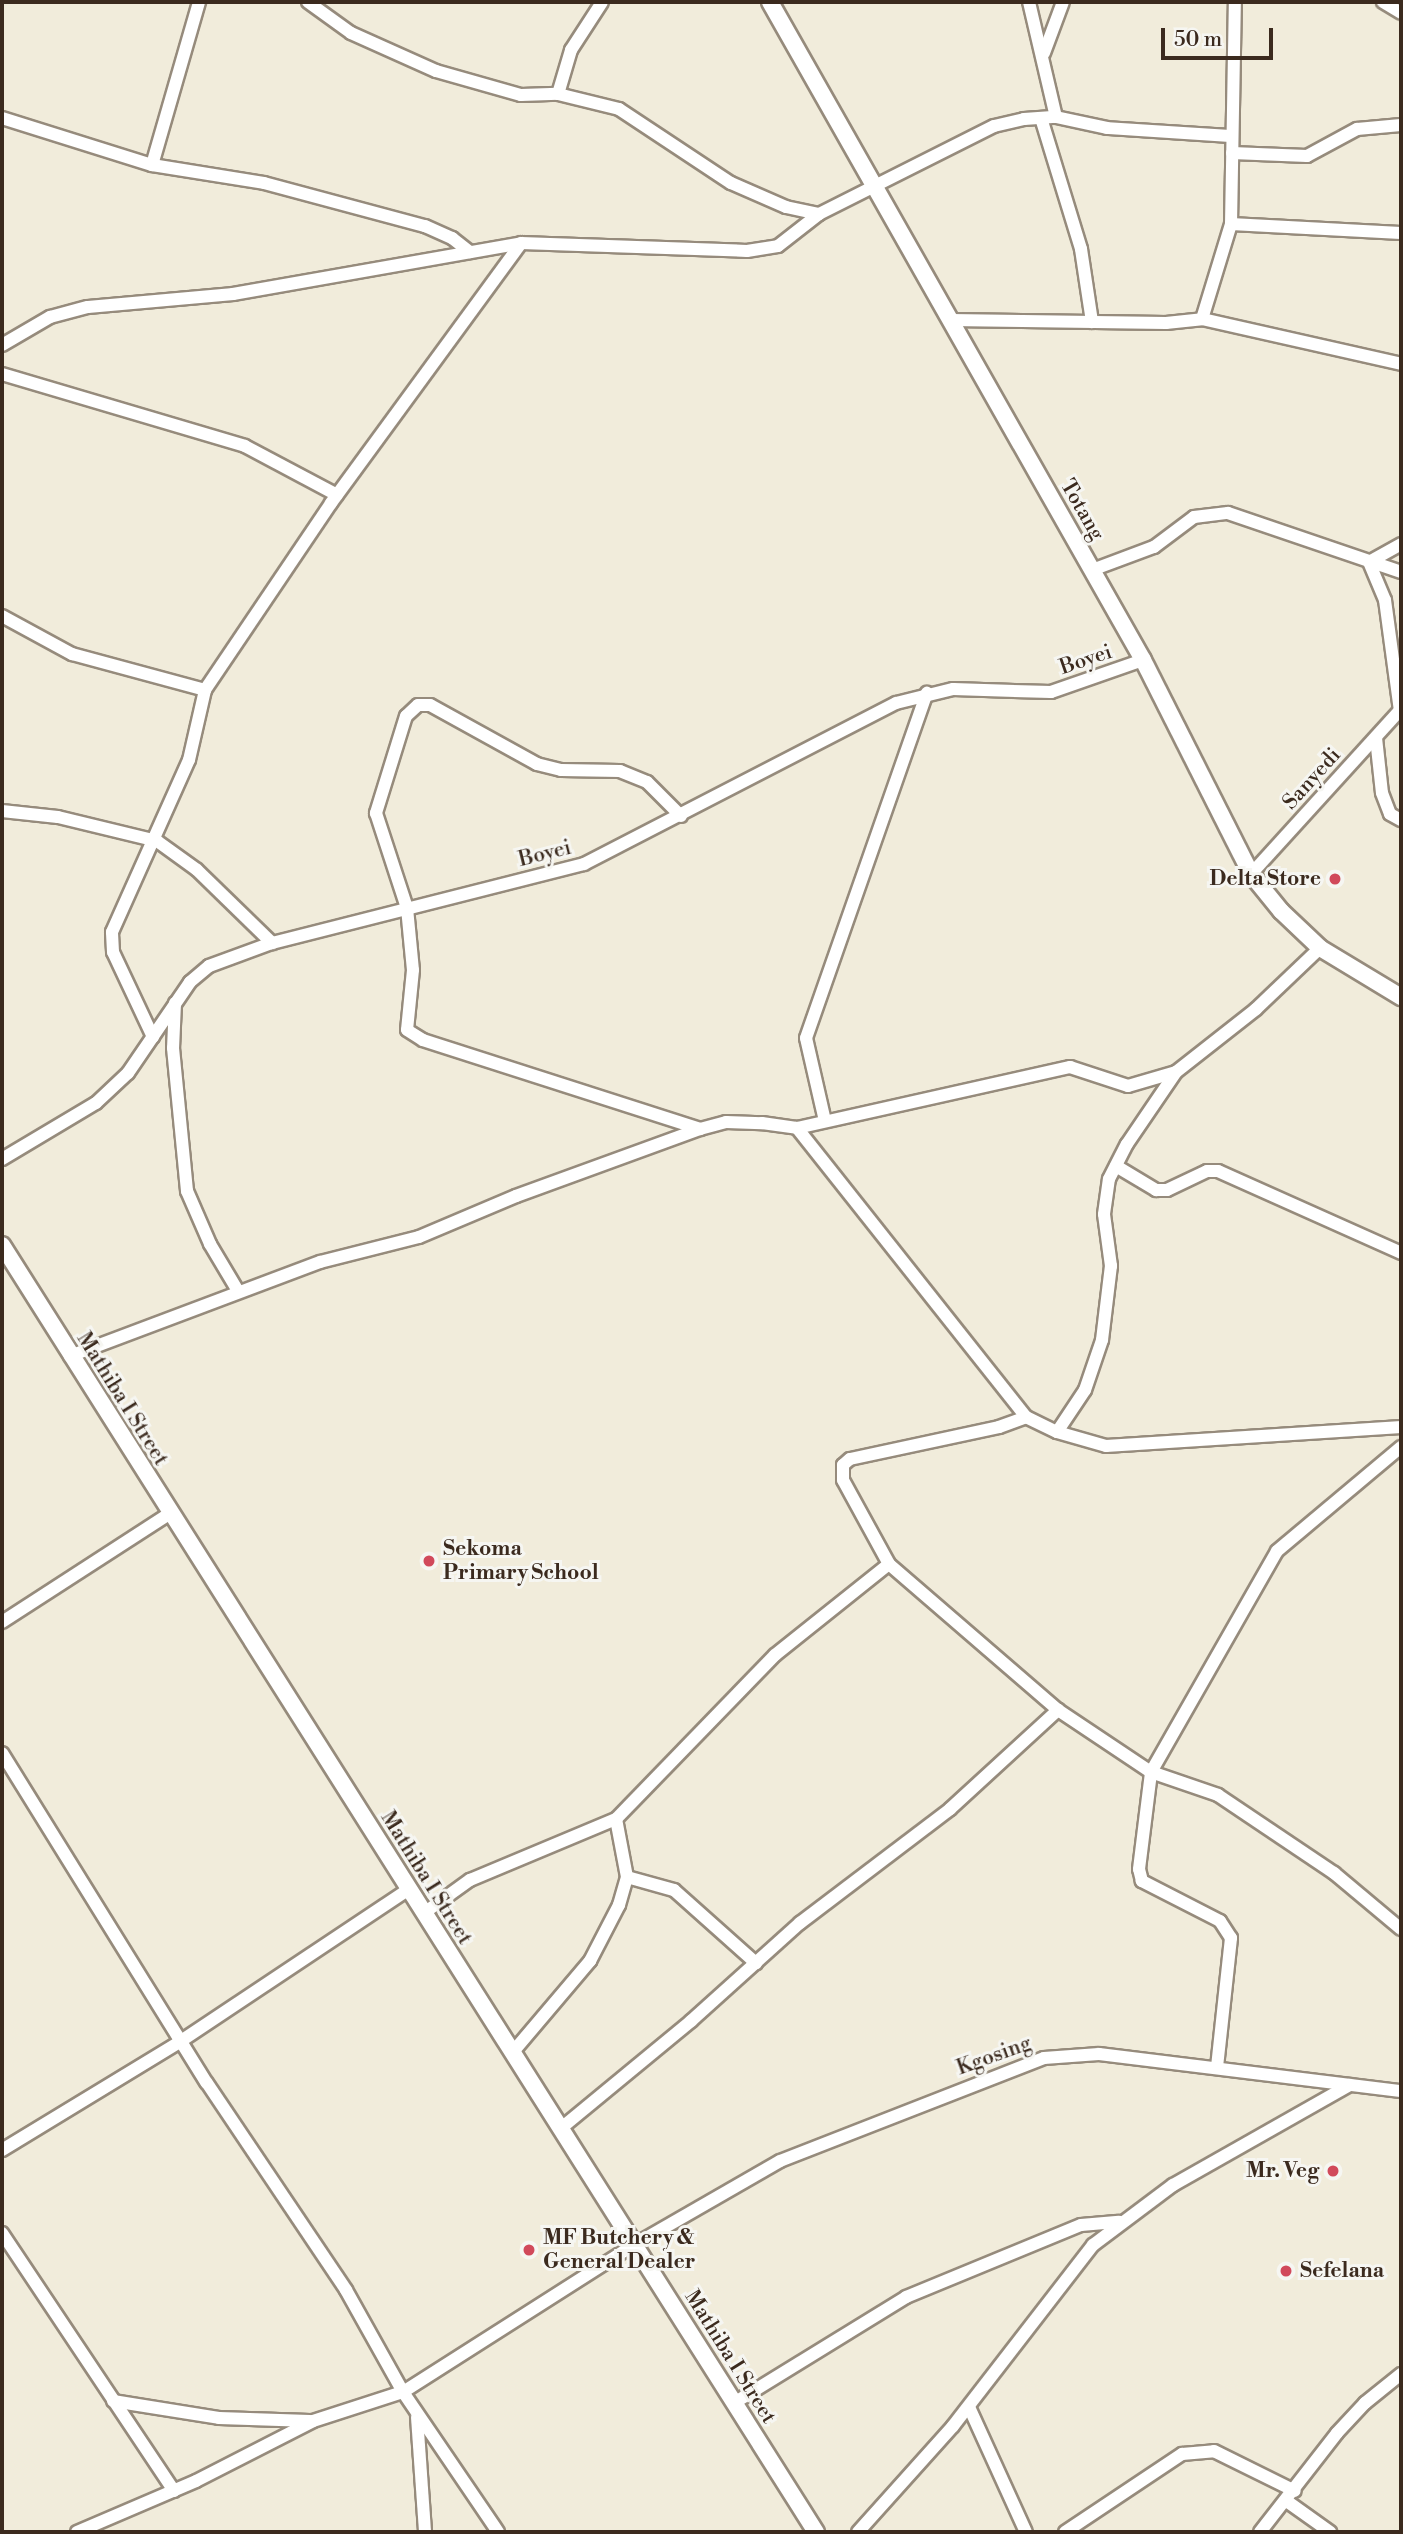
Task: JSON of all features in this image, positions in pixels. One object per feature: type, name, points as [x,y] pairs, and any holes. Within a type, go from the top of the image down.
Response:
[{"type":"street","points":[[152,164],[199,2]]},
{"type":"street","points":[[307,2],[351,33],[436,71],[521,95],[558,94],[619,110],[731,183],[786,207],[819,214]]},
{"type":"street","points":[[558,94],[570,50],[602,2]]},
{"type":"street","name":"Totang","points":[[770,2],[1143,660],[1251,874],[1281,911],[1320,948],[1401,997]]},
{"type":"street","points":[[1029,2],[1044,53],[1056,117]]},
{"type":"street","points":[[1044,53],[1063,2]]},
{"type":"street","points":[[1202,319],[1231,224],[1235,2]]},
{"type":"street","points":[[1383,2],[1401,13]]},
{"type":"street","points":[[2,345],[50,317],[88,307],[233,294],[521,243],[747,251],[778,246],[819,214],[994,126],[1041,118],[1056,117],[1107,128],[1232,136]]},
{"type":"street","points":[[2,118],[152,164],[264,183],[425,226],[452,238],[470,252]]},
{"type":"street","points":[[1041,118],[1081,249],[1093,322]]},
{"type":"street","points":[[1232,153],[1307,156],[1357,129],[1401,125]]},
{"type":"street","points":[[1231,224],[1401,233]]},
{"type":"street","points":[[153,1037],[111,941],[192,752],[205,690],[337,495],[521,243]]},
{"type":"street","points":[[950,320],[1093,322],[1202,319],[1401,364]]},
{"type":"street","points":[[2,374],[245,446],[337,495]]},
{"type":"street","points":[[1091,570],[1154,547],[1206,513],[1228,513],[1401,572]]},
{"type":"street","points":[[1369,562],[1401,544]]},
{"type":"street","points":[[1369,562],[1385,600],[1401,710]]},
{"type":"street","points":[[2,616],[72,654],[205,690]]},
{"type":"street","name":"Boyei","points":[[2,1159],[96,1103],[128,1073],[175,1003],[209,966],[272,943],[584,864],[681,816],[869,714],[927,693],[990,687],[1051,692],[1143,660]]},
{"type":"street","points":[[825,1121],[806,1038],[927,693]]},
{"type":"street","points":[[681,816],[647,782],[620,771],[561,770],[537,764],[429,705],[418,705],[406,716],[376,813],[407,908],[413,970],[406,1021],[416,1037],[699,1129]]},
{"type":"street","name":"Sanyedi","points":[[1251,874],[1401,710]]},
{"type":"street","points":[[1376,738],[1382,793],[1390,814],[1401,820]]},
{"type":"street","points":[[2,811],[47,815],[156,841],[197,870],[272,943]]},
{"type":"street","points":[[1057,1432],[1085,1390],[1101,1340],[1111,1266],[1104,1214],[1116,1167],[1176,1072],[1256,1009],[1320,948]]},
{"type":"street","points":[[175,1003],[173,1048],[187,1191],[210,1244],[238,1291]]},
{"type":"street","points":[[70,1356],[320,1262],[388,1248],[699,1129],[726,1122],[797,1128],[1070,1067],[1128,1086],[1176,1072]]},
{"type":"street","points":[[797,1128],[1026,1417],[1057,1432],[1106,1446],[1401,1427]]},
{"type":"street","points":[[1116,1167],[1156,1190],[1167,1190],[1207,1171],[1218,1171],[1401,1253]]},
{"type":"street","name":"Mathiba I Street","points":[[2,1245],[169,1514],[817,2532]]},
{"type":"street","points":[[1026,1417],[999,1427],[850,1459],[843,1465],[843,1480],[889,1564],[1058,1710],[1151,1772],[1218,1796],[1334,1873],[1401,1929]]},
{"type":"street","points":[[1217,2067],[1231,1938],[1220,1921],[1142,1881],[1139,1869],[1151,1772],[1277,1551],[1299,1528],[1401,1447]]},
{"type":"street","points":[[2,1622],[169,1514]]},
{"type":"street","points":[[424,1913],[470,1880],[616,1819],[775,1655],[889,1564]]},
{"type":"street","points":[[560,2129],[800,1923],[950,1809],[1058,1710]]},
{"type":"street","points":[[2,1753],[181,2041],[346,2290],[417,2416],[498,2532]]},
{"type":"street","points":[[512,2053],[590,1961],[619,1905],[627,1877],[616,1819]]},
{"type":"street","points":[[627,1877],[674,1889],[756,1963]]},
{"type":"street","points":[[2,2150],[181,2041],[409,1889]]},
{"type":"street","name":"Kgosing","points":[[313,2421],[403,2392],[634,2245],[780,2161],[1044,2058],[1099,2054],[1401,2091]]},
{"type":"street","points":[[858,2532],[969,2407],[1072,2269],[1119,2222],[1173,2185],[1350,2085]]},
{"type":"street","points":[[734,2403],[906,2297],[1081,2225],[1119,2222]]},
{"type":"street","points":[[2,2233],[174,2491]]},
{"type":"street","points":[[1260,2532],[1288,2502],[1355,2413],[1401,2374]]},
{"type":"street","points":[[113,2401],[219,2418],[313,2421]]},
{"type":"street","points":[[969,2407],[1027,2532]]},
{"type":"street","points":[[417,2416],[425,2532]]},
{"type":"street","points":[[77,2532],[174,2491],[313,2421]]},
{"type":"street","points":[[1065,2532],[1182,2454],[1214,2451],[1295,2491]]},
{"type":"street","points":[[1288,2502],[1330,2532]]},
{"type":"place","name":"Delta Store","points":[[1335,879]]},
{"type":"place","name":"Sekoma Primary School","points":[[429,1561]]},
{"type":"place","name":"Mr. Veg","points":[[1333,2171]]},
{"type":"place","name":"MF Butchery & General Dealer","points":[[529,2250]]},
{"type":"place","name":"Sefelana","points":[[1286,2271]]}]
